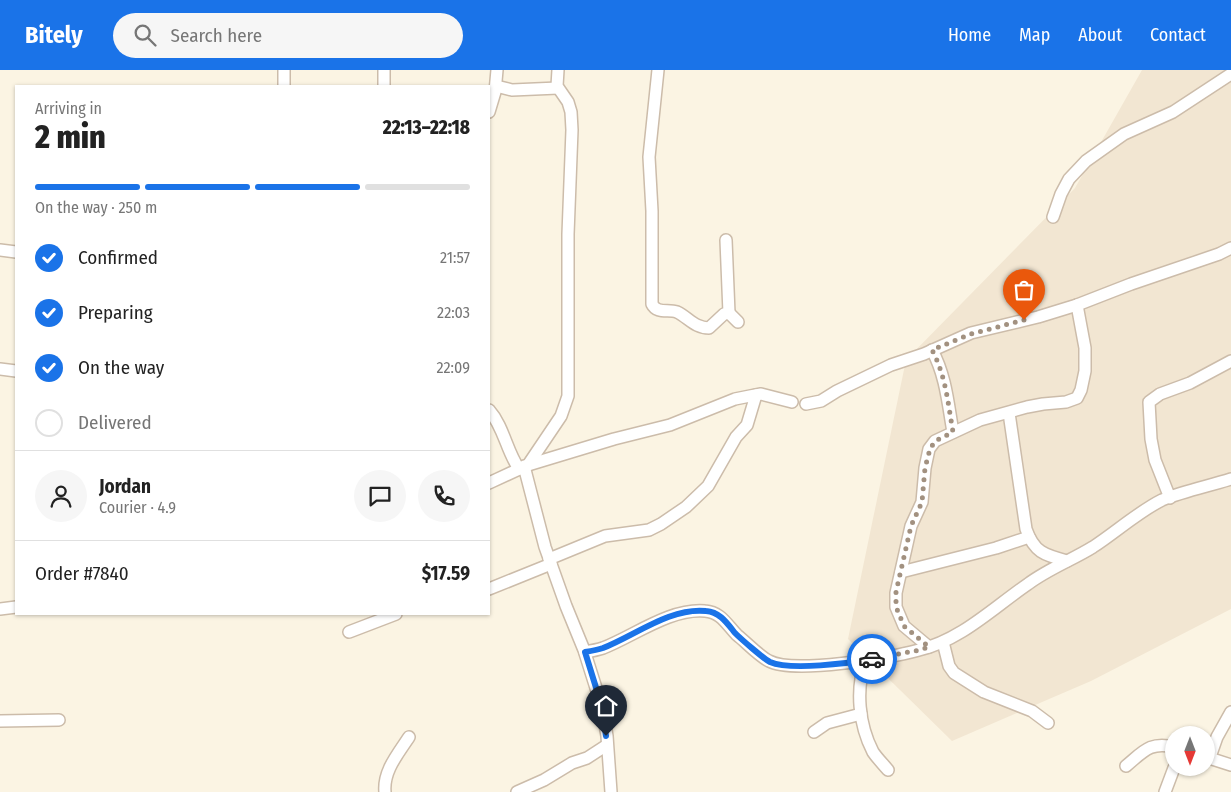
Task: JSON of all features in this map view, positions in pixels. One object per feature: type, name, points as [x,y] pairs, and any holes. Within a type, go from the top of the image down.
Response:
[{"type":"street","points":[[284,70],[284,85]]},
{"type":"street","points":[[384,70],[384,85]]},
{"type":"street","points":[[490,108],[496,86],[497,70]]},
{"type":"street","points":[[523,467],[561,416],[568,396],[568,234],[572,130],[571,112],[568,102],[558,88],[558,70]]},
{"type":"street","points":[[658,70],[649,164],[652,211],[652,304],[654,309],[676,312],[694,325],[702,328],[709,328],[724,314],[729,313]]},
{"type":"street","points":[[1053,217],[1060,194],[1069,179],[1086,161],[1124,134],[1173,112],[1231,74]]},
{"type":"street","points":[[496,86],[512,90],[558,88]]},
{"type":"street","points":[[726,240],[729,313],[738,322]]},
{"type":"street","points":[[806,404],[821,401],[874,373],[971,334],[1077,306],[1131,284],[1219,254],[1231,248]]},
{"type":"street","points":[[0,250],[15,252]]},
{"type":"street","points":[[929,647],[904,626],[896,607],[896,592],[911,526],[922,502],[925,468],[930,449],[935,441],[980,420],[1043,404],[1066,402],[1076,398],[1081,390],[1085,371],[1085,348],[1077,306]]},
{"type":"street","points":[[932,350],[939,362],[944,379],[953,432]]},
{"type":"street","points":[[1170,498],[1155,460],[1148,406],[1160,394],[1190,383],[1231,361]]},
{"type":"street","points":[[0,368],[15,370]]},
{"type":"street","points":[[490,482],[523,467],[670,425],[735,399],[761,394],[792,402]]},
{"type":"street","points":[[490,589],[606,536],[649,530],[686,507],[708,486],[736,437],[747,425],[756,395]]},
{"type":"street","points":[[490,411],[495,416],[509,452],[523,467],[550,562],[568,613],[585,652],[602,707],[611,792]]},
{"type":"street","points":[[1009,413],[1026,529],[1029,537],[1038,550],[1049,556],[1067,561]]},
{"type":"street","points":[[585,652],[602,648],[681,613],[706,611],[715,613],[726,621],[736,634],[770,662],[793,665],[851,663],[920,650],[943,642],[972,625],[1027,584],[1092,548],[1151,507],[1170,498],[1231,479]]},
{"type":"street","points":[[902,572],[996,548],[1029,537]]},
{"type":"street","points":[[0,609],[15,607]]},
{"type":"street","points":[[349,632],[393,615]]},
{"type":"street","points":[[943,642],[949,666],[954,673],[984,692],[1032,711],[1048,723]]},
{"type":"street","points":[[866,660],[860,682],[861,714],[867,738],[873,752],[888,770]]},
{"type":"street","points":[[1215,740],[1231,712]]},
{"type":"street","points":[[814,732],[827,723],[861,714]]},
{"type":"street","points":[[0,721],[59,720]]},
{"type":"street","points":[[385,792],[386,779],[393,760],[409,737]]},
{"type":"street","points":[[516,792],[544,780],[572,763],[587,758],[607,745]]},
{"type":"street","points":[[1126,766],[1144,751],[1154,746],[1165,745]]},
{"type":"street","points":[[1215,759],[1231,765]]},
{"type":"street","points":[[1165,792],[1171,776]]},
{"type":"shaded area","points":[[1142,70],[1231,70],[1231,609],[1091,681],[952,741],[848,639],[906,360],[1075,188]]},
{"type":"way so far","points":[[872,659],[929,647],[904,626],[896,607],[896,592],[911,526],[922,502],[925,468],[930,449],[935,441],[953,432],[944,379],[939,362],[932,350],[971,334],[1024,320]]},
{"type":"route","points":[[606,736],[602,707],[585,652],[602,648],[681,613],[706,611],[715,613],[726,621],[736,634],[763,657],[770,662],[778,664],[820,665],[851,663],[872,659]]}]
